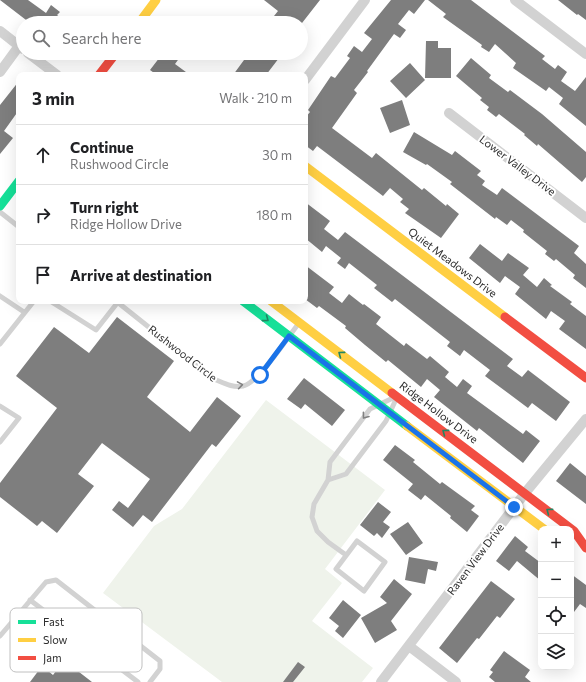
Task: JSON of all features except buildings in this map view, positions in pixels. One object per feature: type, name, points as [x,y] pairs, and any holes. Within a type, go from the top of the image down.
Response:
[{"type":"street","points":[[143,16],[156,0]]},
{"type":"street","points":[[308,76],[365,0]]},
{"type":"street","points":[[515,0],[586,54]]},
{"type":"street","points":[[0,32],[16,44]]},
{"type":"street","points":[[0,72],[16,54]]},
{"type":"street","points":[[37,60],[53,72]]},
{"type":"street","points":[[101,72],[111,60]]},
{"type":"street","name":"Lower Valley Drive","points":[[449,113],[586,218]]},
{"type":"street","name":"Quiet Meadows Drive","points":[[308,168],[586,378]]},
{"type":"street","points":[[0,206],[16,185]]},
{"type":"street","points":[[247,304],[540,526]]},
{"type":"street","name":"Ridge Hollow Drive","points":[[275,304],[574,531],[586,548]]},
{"type":"street","name":"Raven View Drive","points":[[381,682],[524,493],[586,419]]},
{"type":"street","name":"Ridge Hollow Drive","points":[[574,546],[586,548]]},
{"type":"street","points":[[409,646],[456,682]]},
{"type":"lane","points":[[0,212],[16,225]]},
{"type":"lane","points":[[0,296],[24,312]]},
{"type":"lane","points":[[0,344],[31,304]]},
{"type":"lane","points":[[55,304],[96,330],[116,304]]},
{"type":"lane","name":"Rushwood Circle","points":[[120,304],[214,379],[230,386],[245,386],[260,375],[299,322]]},
{"type":"lane","points":[[346,555],[328,542],[317,531],[312,517],[314,504],[328,480],[330,462],[370,409],[398,396]]},
{"type":"lane","points":[[328,480],[346,474],[386,421],[398,396]]},
{"type":"lane","points":[[0,406],[20,418],[0,442]]},
{"type":"lane","points":[[358,541],[385,562],[364,591],[336,569],[346,555],[358,541]]},
{"type":"lane","points":[[23,608],[46,582],[56,580],[92,608]]},
{"type":"lane","points":[[30,600],[41,608]]},
{"type":"lane","points":[[0,636],[10,624]]},
{"type":"lane","points":[[142,647],[160,661],[160,669],[150,682]]},
{"type":"lane","points":[[125,672],[138,682]]},
{"type":"shaded area","points":[[266,400],[385,490],[325,569],[342,583],[312,621],[373,668],[362,682],[222,682],[142,622],[142,608],[123,608],[103,593],[154,526],[182,509]]},
{"type":"traffic: fast","points":[[0,206],[16,185]]},
{"type":"traffic: fast","points":[[247,304],[407,426]]},
{"type":"traffic: slow","points":[[144,16],[156,0]]},
{"type":"traffic: slow","points":[[308,168],[505,317]]},
{"type":"traffic: slow","points":[[275,304],[392,393]]},
{"type":"traffic: slow","points":[[407,426],[540,526]]},
{"type":"traffic: jam","points":[[101,72],[111,60]]},
{"type":"traffic: jam","points":[[505,317],[586,378]]},
{"type":"traffic: jam","points":[[392,393],[574,531],[586,548]]},
{"type":"route","points":[[260,375],[289,336],[514,507]]}]
